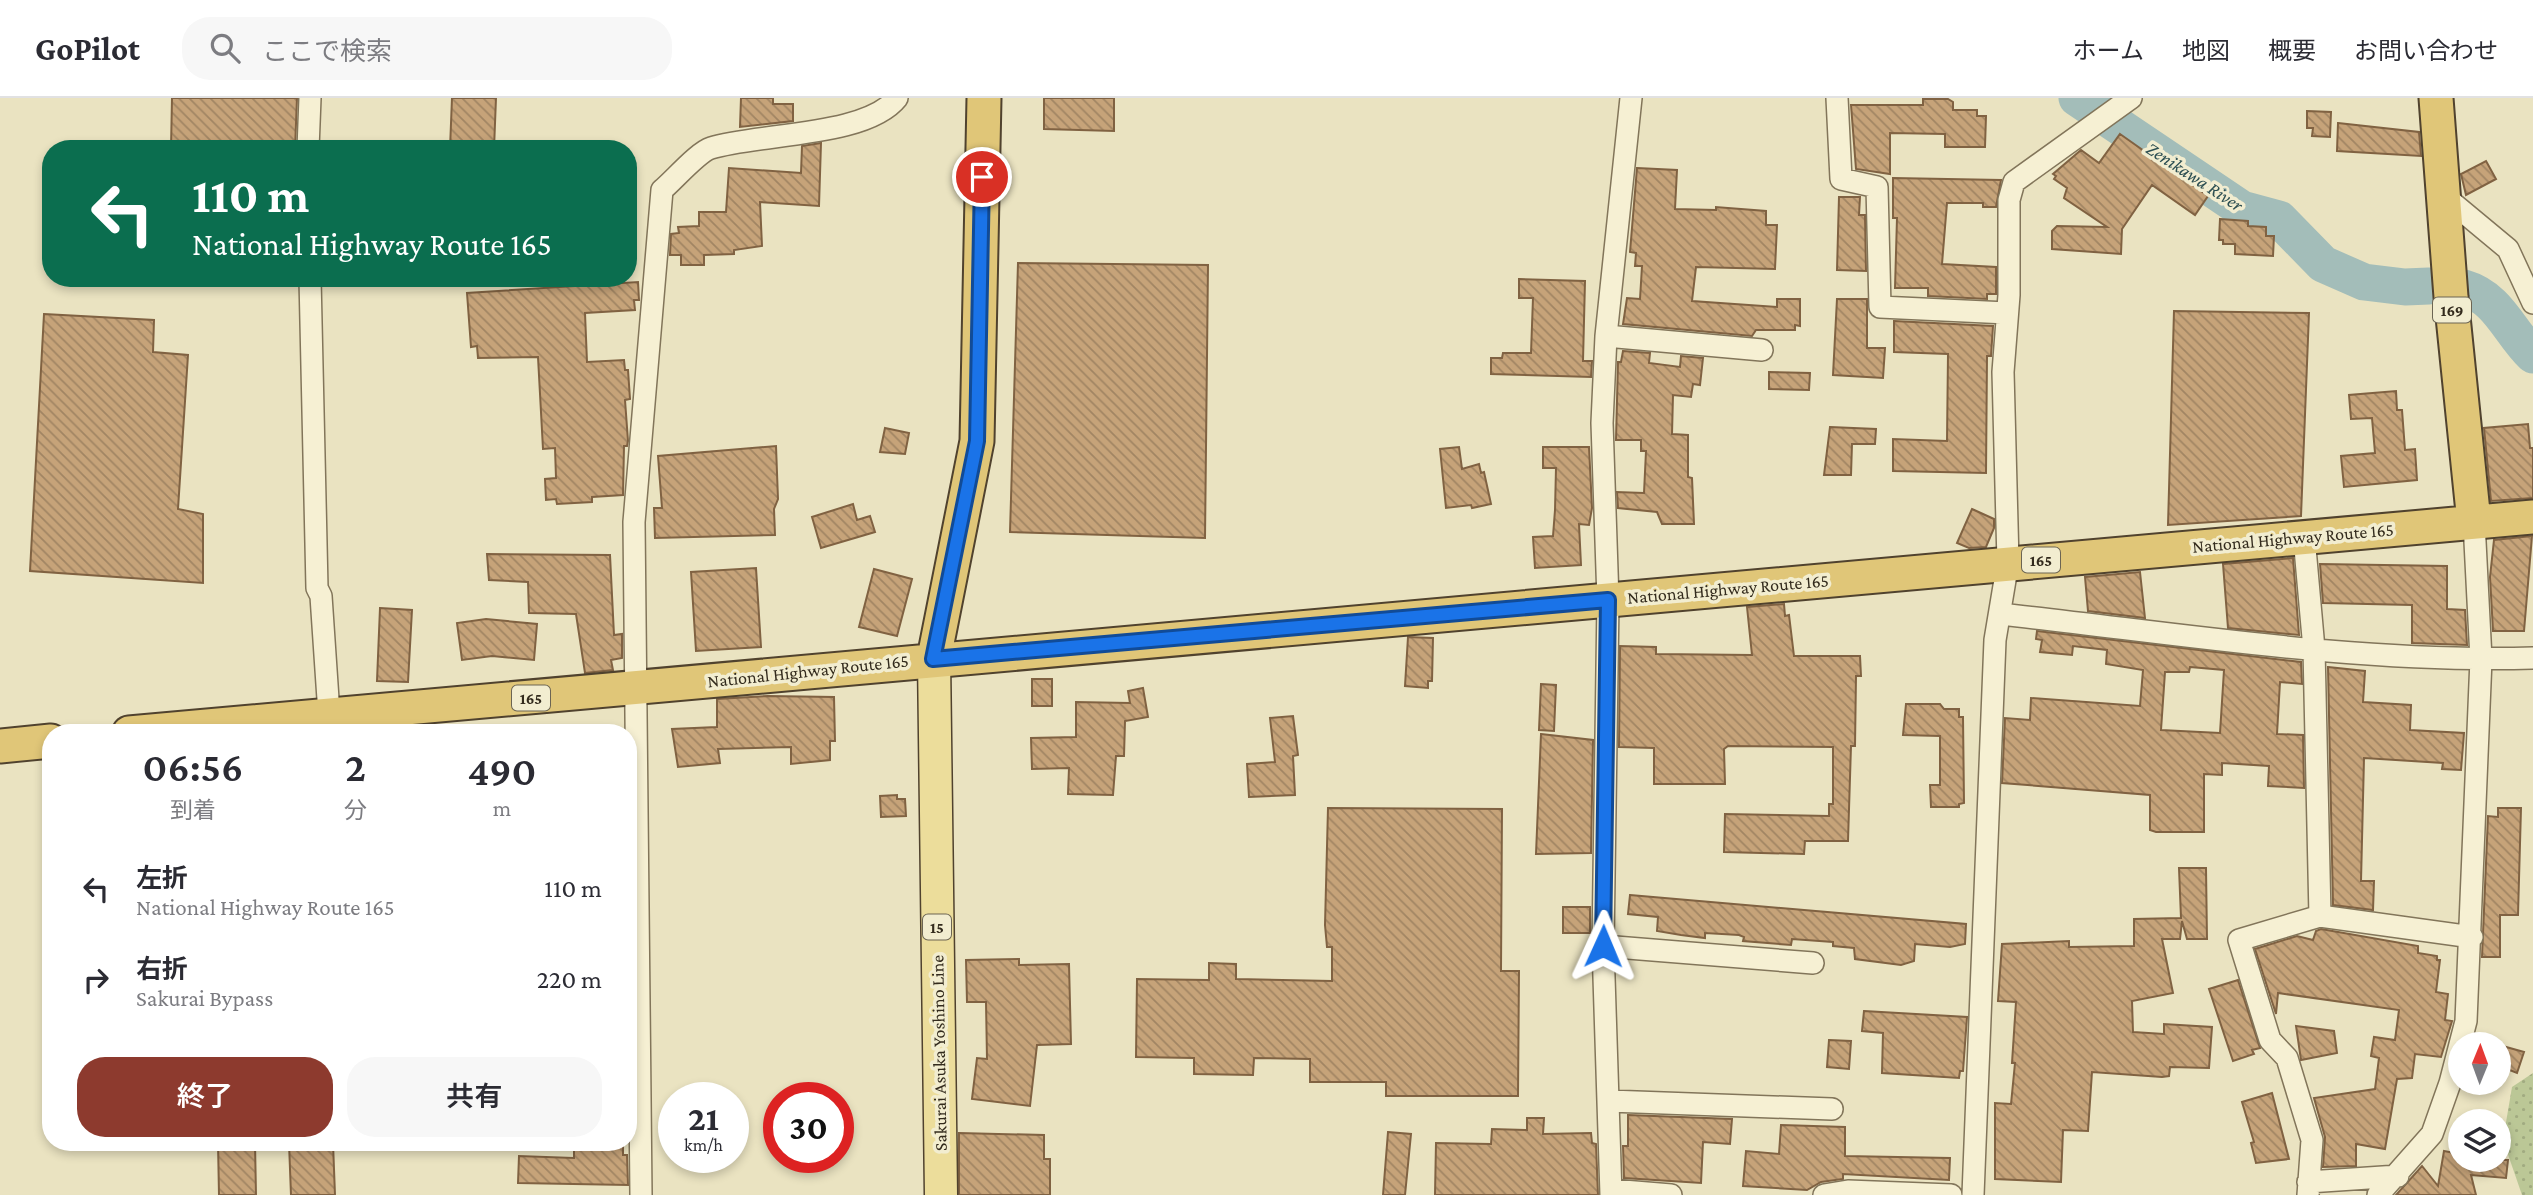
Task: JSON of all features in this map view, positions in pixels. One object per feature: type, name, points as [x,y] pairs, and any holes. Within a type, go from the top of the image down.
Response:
[{"type":"highway","points":[[933,659],[977,441],[984,98]]},
{"type":"highway","name":"169","points":[[2436,98],[2474,522]]},
{"type":"highway","name":"National Highway Route 165","points":[[223,724],[480,704],[933,659],[2533,517]]},
{"type":"highway","points":[[0,746],[42,742]]},
{"type":"main road","name":"Sakurai Asuka Yoshino Line","points":[[933,659],[941,1195]]},
{"type":"street","points":[[308,140],[310,98]]},
{"type":"street","points":[[641,1195],[634,522],[662,190],[708,148],[864,121],[890,107],[897,98]]},
{"type":"street","points":[[1631,98],[1606,336],[1602,424],[1608,600],[1603,946],[1611,1193],[1671,1195]]},
{"type":"street","points":[[1837,98],[1842,179],[1877,187],[1880,307],[2007,313]]},
{"type":"street","points":[[1973,1195],[1995,640],[2008,562],[2003,372],[2009,200],[2014,182],[2132,98]]},
{"type":"street","points":[[2443,195],[2508,249],[2533,303]]},
{"type":"street","points":[[310,287],[317,588],[321,596],[328,714]]},
{"type":"street","points":[[1606,336],[1762,350]]},
{"type":"street","points":[[2378,1195],[2398,1176],[2432,1134],[2450,1083],[2466,1021],[2472,937],[2481,659],[2474,522]]},
{"type":"street","points":[[2304,537],[2315,649],[2320,916]]},
{"type":"street","points":[[2000,614],[2315,649],[2481,659],[2533,658]]},
{"type":"street","points":[[2398,1176],[2308,1189],[2312,1140],[2287,1058],[2270,1040],[2239,940],[2320,916],[2472,937]]},
{"type":"street","points":[[1603,946],[1812,963]]},
{"type":"street","points":[[1609,1101],[1832,1109]]},
{"type":"street","points":[[1824,1195],[1848,1191],[1951,1195]]},
{"type":"green space","points":[[2533,1073],[2533,1195],[2522,1195],[2511,1163],[2511,1109],[2508,1109],[2512,1087]]},
{"type":"building","points":[[172,98],[297,98],[295,140],[171,140]]},
{"type":"building","points":[[452,98],[496,98],[494,140],[450,140]]},
{"type":"building","points":[[741,98],[773,98],[773,104],[793,104],[793,121],[740,127]]},
{"type":"building","points":[[1044,98],[1114,98],[1114,131],[1044,129]]},
{"type":"building","points":[[1923,99],[1948,99],[1953,102],[1953,110],[1977,110],[1977,116],[1986,116],[1985,147],[1945,147],[1945,134],[1890,133],[1890,174],[1856,169],[1851,105],[1923,105]]},
{"type":"building","points":[[2307,111],[2331,112],[2330,137],[2312,136],[2313,128],[2307,128]]},
{"type":"building","points":[[2338,123],[2419,132],[2421,156],[2337,151]]},
{"type":"building","points":[[2120,134],[2208,196],[2195,215],[2152,185],[2122,229],[2121,254],[2052,249],[2052,231],[2057,226],[2107,227],[2064,198],[2067,188],[2054,179],[2056,176],[2053,174],[2081,150],[2099,163]]},
{"type":"building","points":[[821,143],[819,206],[760,202],[762,246],[734,250],[734,254],[704,255],[704,265],[681,265],[681,255],[670,255],[671,234],[679,233],[678,227],[699,226],[699,212],[726,212],[729,168],[801,173],[802,146]]},
{"type":"building","points":[[2486,161],[2496,179],[2466,195],[2461,174]]},
{"type":"building","points":[[1637,168],[1677,170],[1675,209],[1716,210],[1716,207],[1766,211],[1766,225],[1777,225],[1775,269],[1696,267],[1692,301],[1777,307],[1777,299],[1800,299],[1800,326],[1795,325],[1795,330],[1756,330],[1752,336],[1623,324],[1627,298],[1640,299],[1642,266],[1635,266],[1636,253],[1630,252]]},
{"type":"building","points":[[1893,178],[2001,180],[1996,207],[1983,207],[1983,203],[1947,203],[1942,264],[1996,267],[1996,294],[1987,294],[1987,299],[1928,296],[1928,288],[1895,288],[1897,218],[1893,218]]},
{"type":"building","points":[[1839,197],[1860,197],[1859,215],[1865,215],[1866,271],[1837,270]]},
{"type":"building","points":[[2220,219],[2248,221],[2248,226],[2266,227],[2266,236],[2274,236],[2273,256],[2235,254],[2235,244],[2223,244],[2223,240],[2219,240]]},
{"type":"building","points":[[1018,263],[1208,265],[1205,538],[1010,532]]},
{"type":"building","points":[[1519,279],[1585,281],[1583,361],[1592,361],[1591,377],[1491,374],[1491,358],[1502,358],[1503,353],[1531,353],[1533,298],[1519,298]]},
{"type":"building","points":[[637,282],[639,300],[634,300],[635,310],[585,313],[587,362],[624,360],[625,370],[628,370],[630,399],[625,400],[628,441],[627,446],[624,446],[623,495],[592,497],[592,502],[557,504],[556,499],[546,500],[545,479],[556,478],[555,448],[543,449],[538,357],[478,358],[477,346],[471,347],[467,293],[560,287],[637,287]]},
{"type":"building","points":[[1837,299],[1867,299],[1867,348],[1885,348],[1883,378],[1833,375]]},
{"type":"building","points":[[2174,311],[2309,313],[2301,516],[2168,525]]},
{"type":"building","points":[[44,314],[154,320],[153,352],[188,355],[178,509],[203,514],[203,583],[30,571]]},
{"type":"building","points":[[1894,321],[1993,326],[1991,356],[1987,356],[1986,473],[1893,471],[1893,439],[1947,441],[1948,354],[1894,352]]},
{"type":"building","points":[[1623,351],[1650,353],[1649,363],[1680,367],[1681,356],[1703,358],[1700,385],[1693,384],[1691,397],[1673,395],[1672,434],[1688,435],[1688,477],[1692,478],[1694,524],[1662,524],[1657,512],[1618,508],[1617,492],[1644,493],[1646,451],[1641,451],[1641,440],[1616,440],[1618,362],[1621,362]]},
{"type":"building","points":[[1769,372],[1810,373],[1809,390],[1769,389]]},
{"type":"building","points":[[2396,391],[2397,410],[2402,410],[2405,450],[2415,449],[2417,480],[2344,487],[2341,456],[2375,453],[2372,418],[2351,419],[2349,395]]},
{"type":"building","points":[[2528,424],[2530,448],[2533,448],[2533,498],[2491,501],[2484,428]]},
{"type":"building","points":[[1830,427],[1876,429],[1875,444],[1852,444],[1851,475],[1824,475]]},
{"type":"building","points":[[885,428],[909,433],[905,454],[880,452]]},
{"type":"building","points":[[776,446],[778,499],[774,509],[775,535],[655,538],[654,508],[662,508],[658,456]]},
{"type":"building","points":[[1459,447],[1462,469],[1479,464],[1481,473],[1484,472],[1491,504],[1472,508],[1471,505],[1446,508],[1440,449]]},
{"type":"building","points":[[1543,447],[1589,447],[1592,508],[1589,525],[1579,524],[1581,565],[1535,568],[1533,537],[1553,536],[1555,510],[1556,468],[1543,468]]},
{"type":"building","points":[[853,504],[857,520],[870,516],[875,532],[821,548],[812,517]]},
{"type":"building","points":[[1972,509],[1994,519],[1994,528],[1986,547],[1969,548],[1957,543]]},
{"type":"building","points":[[2532,536],[2524,631],[2493,631],[2490,577],[2494,540]]},
{"type":"building","points":[[487,554],[610,555],[614,635],[622,634],[622,658],[611,660],[613,670],[585,673],[576,614],[529,613],[528,582],[489,580]]},
{"type":"building","points":[[2293,558],[2299,635],[2228,628],[2223,564]]},
{"type":"building","points":[[2320,564],[2447,566],[2447,609],[2465,610],[2467,645],[2412,643],[2412,605],[2323,603]]},
{"type":"building","points":[[756,568],[761,647],[696,651],[691,572]]},
{"type":"building","points":[[874,569],[912,579],[897,636],[859,627]]},
{"type":"building","points":[[2140,572],[2145,618],[2088,611],[2085,577]]},
{"type":"building","points":[[1784,604],[1785,616],[1789,615],[1794,656],[1860,656],[1861,676],[1856,676],[1855,746],[1851,746],[1848,841],[1805,841],[1804,854],[1724,852],[1725,814],[1829,816],[1829,804],[1833,804],[1833,747],[1728,746],[1724,749],[1725,784],[1654,784],[1654,748],[1619,747],[1620,646],[1656,647],[1656,654],[1752,655],[1747,607]]},
{"type":"building","points":[[380,608],[412,610],[408,682],[377,681]]},
{"type":"building","points":[[486,619],[537,624],[534,660],[492,656],[462,660],[457,623]]},
{"type":"building","points":[[2037,631],[2301,662],[2302,684],[2280,682],[2277,734],[2303,735],[2304,788],[2268,786],[2269,766],[2222,763],[2222,775],[2204,774],[2204,832],[2156,832],[2150,830],[2150,795],[2002,783],[2005,718],[2030,720],[2031,698],[2140,706],[2143,670],[2106,664],[2107,650],[2073,646],[2072,655],[2040,652],[2042,640],[2036,639]],"holes":[[[2190,667],[2224,670],[2220,733],[2161,730],[2165,672],[2189,672]]]},
{"type":"building","points":[[1408,637],[1433,638],[1432,681],[1428,681],[1428,688],[1405,686]]},
{"type":"building","points":[[2328,667],[2365,671],[2363,702],[2411,705],[2410,730],[2464,733],[2461,770],[2442,769],[2443,763],[2364,758],[2361,881],[2374,881],[2373,910],[2333,905]]},
{"type":"building","points":[[1032,679],[1052,679],[1052,706],[1032,706]]},
{"type":"building","points":[[1541,684],[1556,685],[1554,731],[1539,730]]},
{"type":"building","points":[[1143,688],[1148,717],[1125,721],[1124,756],[1116,756],[1113,795],[1068,794],[1069,768],[1032,769],[1031,738],[1076,737],[1076,702],[1130,703],[1128,691]]},
{"type":"building","points":[[768,696],[834,697],[835,741],[830,741],[830,760],[791,764],[791,747],[718,749],[720,763],[678,767],[672,729],[717,727],[717,699]]},
{"type":"building","points":[[1906,704],[1940,704],[1944,709],[1959,709],[1959,717],[1963,717],[1964,803],[1959,804],[1959,807],[1931,807],[1930,785],[1940,785],[1940,736],[1903,735]]},
{"type":"building","points":[[1293,716],[1298,755],[1293,756],[1295,795],[1249,797],[1247,764],[1275,762],[1270,718]]},
{"type":"building","points":[[1541,734],[1593,740],[1591,853],[1536,854]]},
{"type":"building","points":[[897,795],[897,799],[905,799],[906,816],[881,817],[880,796]]},
{"type":"building","points":[[1328,808],[1502,809],[1501,971],[1519,971],[1518,1096],[1386,1096],[1386,1082],[1310,1082],[1310,1059],[1254,1058],[1253,1075],[1194,1074],[1194,1058],[1136,1057],[1137,979],[1209,980],[1209,963],[1236,964],[1236,979],[1332,981],[1332,947],[1327,947],[1325,925]]},
{"type":"building","points":[[2498,808],[2521,808],[2518,915],[2500,915],[2500,957],[2482,957],[2488,816],[2498,817]]},
{"type":"building","points":[[2179,868],[2206,868],[2207,939],[2187,939],[2182,921],[2180,939],[2162,939],[2173,993],[2132,1001],[2133,1032],[2164,1034],[2164,1024],[2212,1027],[2209,1068],[2170,1067],[2169,1076],[2162,1077],[2092,1072],[2088,1131],[2063,1130],[2061,1182],[1995,1179],[1995,1103],[2011,1104],[2015,1063],[2012,1063],[2016,1002],[1998,1001],[2002,944],[2069,941],[2069,947],[2134,946],[2134,919],[2181,918]]},
{"type":"building","points":[[1630,895],[1966,924],[1965,944],[1950,947],[1915,944],[1914,961],[1901,965],[1855,959],[1854,948],[1833,946],[1833,942],[1792,939],[1791,945],[1743,941],[1744,937],[1739,935],[1705,933],[1705,938],[1681,935],[1657,931],[1658,917],[1628,914]]},
{"type":"building","points":[[1563,907],[1590,907],[1590,933],[1563,933]]},
{"type":"building","points":[[2321,929],[2418,946],[2418,953],[2437,956],[2437,960],[2440,960],[2436,992],[2448,994],[2445,1020],[2452,1021],[2441,1057],[2415,1054],[2412,1078],[2397,1079],[2385,1149],[2356,1144],[2356,1166],[2323,1167],[2325,1137],[2314,1098],[2375,1089],[2379,1058],[2371,1056],[2374,1037],[2395,1040],[2399,1010],[2278,993],[2276,1014],[2255,949],[2297,936],[2313,940],[2316,931]]},
{"type":"building","points":[[1019,959],[1019,965],[1069,964],[1071,1044],[1037,1045],[1030,1106],[972,1099],[977,1058],[987,1059],[986,1002],[967,1002],[966,960]]},
{"type":"building","points":[[2238,980],[2260,1048],[2252,1050],[2254,1054],[2233,1061],[2209,989]]},
{"type":"building","points":[[1864,1011],[1967,1017],[1963,1071],[1960,1071],[1959,1078],[1882,1073],[1883,1033],[1862,1031]]},
{"type":"building","points":[[2296,1026],[2334,1031],[2337,1053],[2301,1060]]},
{"type":"building","points":[[1829,1040],[1851,1041],[1849,1069],[1827,1067]]},
{"type":"building","points":[[2511,1048],[2524,1052],[2517,1073],[2511,1071]]},
{"type":"building","points":[[2272,1093],[2289,1159],[2256,1163],[2251,1143],[2254,1142],[2242,1102]]},
{"type":"building","points":[[1628,1115],[1732,1119],[1730,1144],[1703,1142],[1701,1183],[1624,1178],[1623,1146],[1628,1146]]},
{"type":"building","points":[[1527,1118],[1544,1118],[1543,1134],[1591,1133],[1592,1143],[1596,1144],[1598,1195],[1435,1195],[1436,1143],[1491,1144],[1492,1129],[1527,1130]]},
{"type":"building","points":[[1781,1125],[1845,1127],[1845,1156],[1950,1158],[1949,1180],[1843,1174],[1843,1179],[1821,1182],[1807,1190],[1743,1186],[1746,1151],[1779,1154]]},
{"type":"building","points":[[1388,1132],[1411,1134],[1405,1195],[1383,1195]]},
{"type":"building","points":[[959,1133],[1044,1135],[1044,1159],[1050,1159],[1050,1195],[959,1195]]},
{"type":"building","points":[[218,1151],[255,1151],[256,1195],[219,1195]]},
{"type":"building","points":[[289,1151],[333,1151],[335,1195],[291,1195]]},
{"type":"building","points":[[574,1151],[623,1151],[623,1155],[627,1155],[628,1185],[518,1183],[519,1156],[574,1158]]},
{"type":"building","points":[[2444,1151],[2448,1152],[2448,1172],[2507,1172],[2506,1178],[2471,1175],[2476,1195],[2396,1195],[2422,1166],[2438,1186]]},
{"type":"waterway","name":"Zenikawa River","points":[[2077,98],[2242,209],[2279,219],[2323,264],[2364,282],[2405,287],[2429,286]]},
{"type":"waterway","name":"Zenikawa River","points":[[2464,288],[2486,299],[2533,355]]},
{"type":"route","points":[[982,177],[977,441],[933,659],[1608,600],[1603,946]]}]
